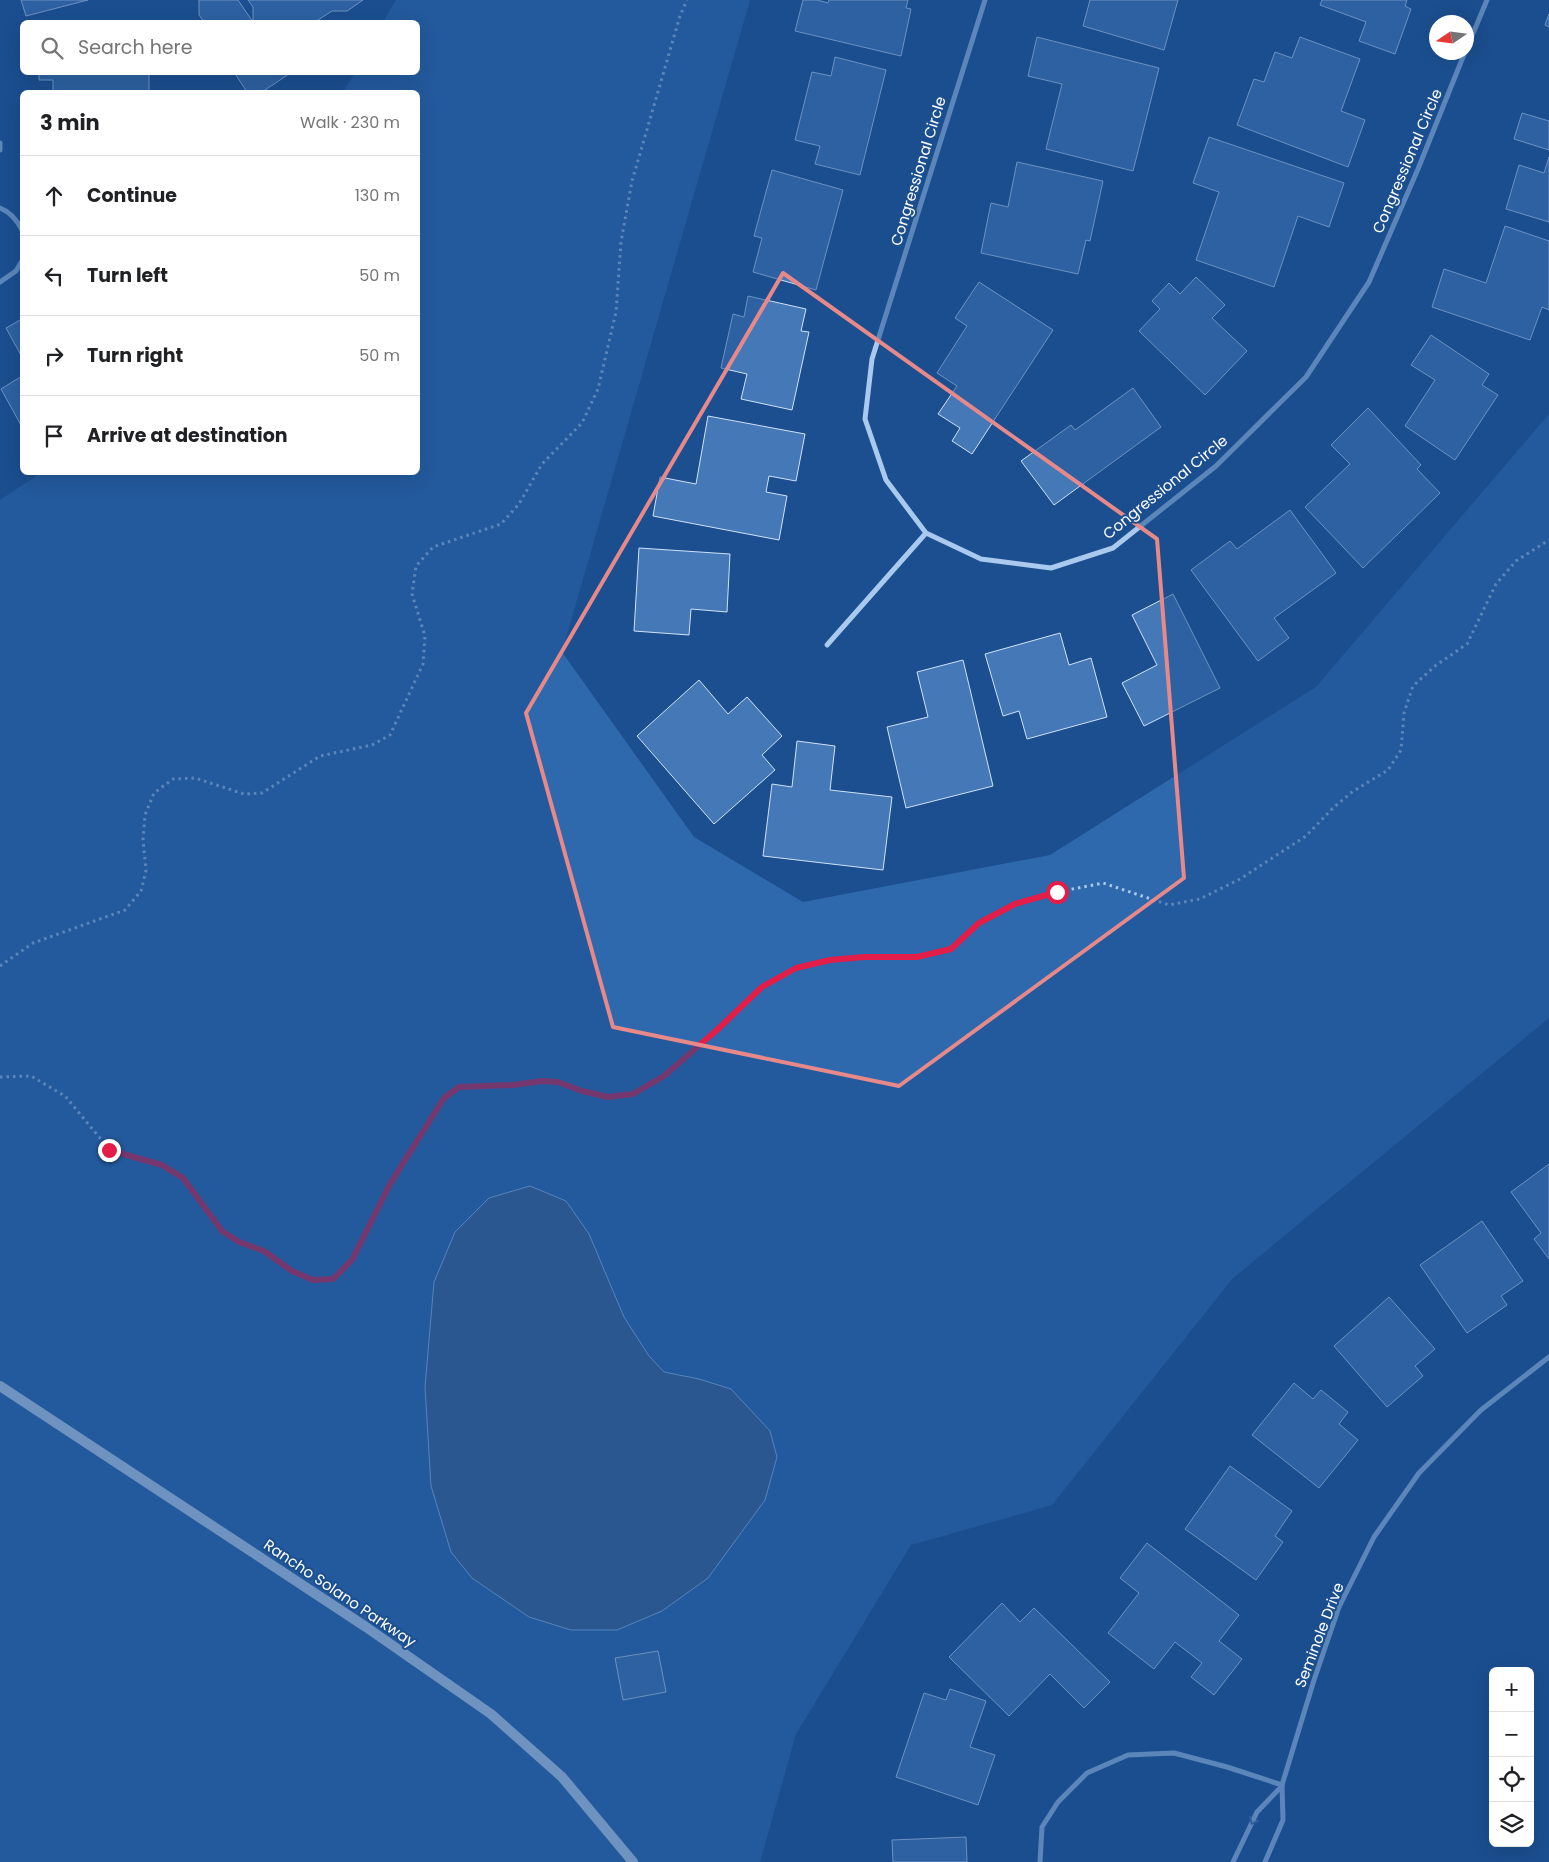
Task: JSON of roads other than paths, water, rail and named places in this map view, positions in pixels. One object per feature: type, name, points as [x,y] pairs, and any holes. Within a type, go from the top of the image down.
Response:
[{"type":"street","name":"Congressional Circle","points":[[985,0],[872,360],[865,419],[886,480],[926,533],[981,559],[1051,568],[1113,548],[1216,466],[1306,377],[1369,282],[1462,60]]},
{"type":"street","name":"Congressional Circle","points":[[1474,31],[1486,0]]},
{"type":"street","points":[[0,142],[0,150]]},
{"type":"street","points":[[0,208],[17,220],[20,226]]},
{"type":"street","points":[[0,282],[16,271],[20,264]]},
{"type":"street","points":[[827,645],[926,533]]},
{"type":"street","name":"Seminole Drive","points":[[1265,1862],[1283,1820],[1282,1786],[1314,1680],[1339,1607],[1374,1537],[1419,1473],[1481,1410],[1549,1357]]},
{"type":"street","name":"Rancho Solano Parkway","points":[[0,1386],[366,1627],[491,1714],[562,1777],[633,1862]]},
{"type":"street","points":[[1040,1862],[1042,1828],[1058,1802],[1087,1773],[1128,1755],[1174,1753],[1227,1767],[1282,1786]]},
{"type":"street","name":"Seminole Drive","points":[[1233,1862],[1257,1812],[1282,1786]]}]
